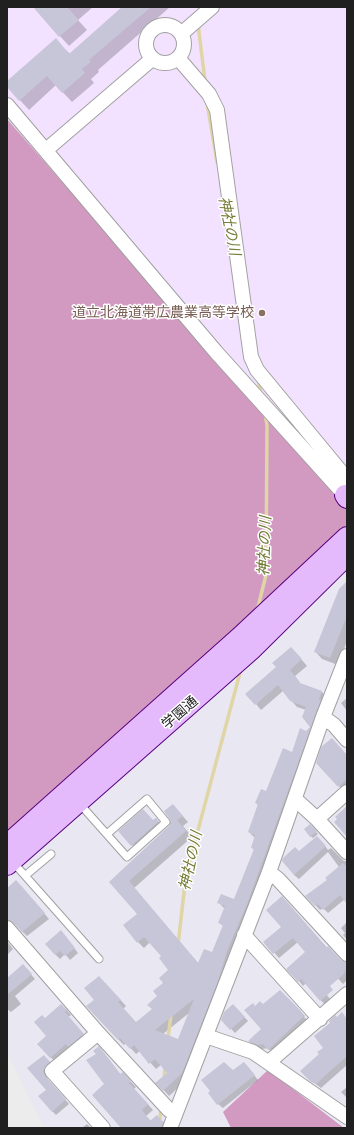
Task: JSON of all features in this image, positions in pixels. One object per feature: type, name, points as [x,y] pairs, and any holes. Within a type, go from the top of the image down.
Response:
[{"type":"street","points":[[181,34],[212,7]]},
{"type":"street","points":[[158,26],[171,26],[181,34],[183,39],[183,49],[178,58],[173,61],[162,63],[152,59],[146,47],[148,35],[152,30],[158,26]]},
{"type":"street","points":[[178,58],[210,94],[217,110],[251,357],[257,370],[346,489]]},
{"type":"street","points":[[46,150],[152,59]]},
{"type":"street","points":[[7,105],[216,352],[346,489]]},
{"type":"street","name":"学園通","points":[[9,857],[347,537]]},
{"type":"street","name":"学園通","points":[[9,857],[78,803],[252,650],[347,555]]},
{"type":"street","points":[[170,1128],[269,872],[323,717],[347,656]]},
{"type":"street","points":[[323,717],[334,725],[347,740]]},
{"type":"street","points":[[317,819],[347,792]]},
{"type":"street","points":[[295,799],[317,819],[347,852]]},
{"type":"street","points":[[269,872],[278,878],[347,954]]},
{"type":"street","points":[[7,928],[98,1033],[169,1110],[175,1113]]},
{"type":"street","points":[[244,935],[320,1019]]},
{"type":"street","points":[[269,1062],[347,994]]},
{"type":"street","points":[[98,1033],[52,1072],[103,1128]]},
{"type":"street","points":[[206,1036],[253,1052],[347,1117]]},
{"type":"lane","points":[[78,803],[127,857],[166,822],[146,800],[107,834]]},
{"type":"lane","points":[[26,876],[51,854]]},
{"type":"lane","points":[[9,857],[99,959]]},
{"type":"shaded area","name":"道立北海道帯広農業高等学校","points":[[7,7],[347,7],[347,508],[7,118]]},
{"type":"shaded area","points":[[7,119],[347,508],[347,531],[7,835]]},
{"type":"shaded area","points":[[7,1053],[44,1128],[7,1128]]},
{"type":"shaded area","points":[[268,1070],[344,1128],[231,1128],[223,1112]]},
{"type":"building","points":[[33,7],[67,7],[79,20],[59,37]]},
{"type":"building","points":[[122,7],[151,7],[89,60],[91,62],[82,69],[85,73],[62,93],[47,76],[19,101],[7,87],[7,81],[56,38],[69,54]]},
{"type":"building","points":[[347,581],[347,616],[330,658],[314,652],[339,589]]},
{"type":"building","points":[[291,647],[302,659],[290,670],[300,683],[322,691],[319,699],[321,700],[247,904],[227,951],[218,981],[182,1073],[163,1091],[155,1083],[167,1073],[155,1059],[149,1064],[134,1045],[130,1049],[120,1038],[118,1040],[86,1006],[94,1000],[84,988],[99,976],[121,1000],[118,1002],[136,1022],[152,1009],[147,1005],[157,996],[153,991],[163,983],[159,978],[168,970],[159,958],[161,956],[144,937],[137,943],[123,925],[137,914],[109,882],[170,825],[171,821],[164,811],[173,804],[183,816],[177,820],[186,831],[129,881],[198,963],[204,949],[212,952],[223,925],[218,923],[225,906],[217,903],[221,894],[234,899],[254,849],[251,848],[255,835],[248,832],[258,804],[255,803],[261,789],[266,791],[283,748],[292,752],[300,728],[306,731],[310,727],[302,717],[306,707],[290,701],[278,685],[255,705],[245,694],[276,667],[272,663]],"holes":[[[194,999],[178,1039],[155,1030]]]},
{"type":"building","points":[[332,738],[347,755],[347,779],[338,787],[316,763],[321,747]]},
{"type":"building","points":[[347,806],[347,837],[334,822],[337,819],[335,817]]},
{"type":"building","points":[[143,809],[153,820],[156,818],[159,821],[131,846],[118,831]]},
{"type":"building","points":[[310,824],[317,831],[310,837],[304,829]]},
{"type":"building","points":[[317,836],[326,846],[294,875],[282,861],[283,858],[295,847],[299,851]]},
{"type":"building","points":[[343,863],[347,867],[347,904],[340,895],[323,910],[318,904],[315,906],[305,896],[327,880],[325,878]]},
{"type":"building","points":[[16,880],[45,913],[22,932],[13,922],[7,920],[7,888]]},
{"type":"building","points":[[282,896],[326,948],[328,946],[341,960],[347,962],[347,969],[344,972],[345,973],[330,986],[333,990],[320,1001],[301,979],[298,982],[286,969],[305,952],[293,938],[273,954],[263,942],[281,927],[266,910]]},
{"type":"building","points":[[61,930],[75,948],[65,956],[60,951],[55,955],[45,944]]},
{"type":"building","points":[[23,964],[32,974],[7,995],[7,978]]},
{"type":"building","points":[[280,990],[304,1016],[268,1050],[263,1044],[258,1045],[248,1041],[261,1029],[244,1010],[253,1003],[255,1006],[260,1001],[263,1004]]},
{"type":"building","points":[[61,1004],[67,1010],[65,1012],[84,1034],[68,1047],[66,1044],[50,1058],[37,1044],[46,1036],[34,1022],[42,1015],[45,1018]]},
{"type":"building","points":[[233,1004],[245,1017],[230,1030],[221,1020],[224,1012]]},
{"type":"building","points":[[342,1012],[347,1019],[347,1056],[316,1084],[311,1082],[300,1071],[319,1054],[317,1052],[323,1048],[314,1036],[330,1023],[329,1021],[335,1015],[337,1017]]},
{"type":"building","points":[[99,1046],[120,1074],[123,1072],[131,1081],[129,1083],[148,1104],[142,1110],[150,1121],[157,1115],[163,1122],[162,1128],[121,1128],[92,1095],[104,1084],[86,1060],[96,1054],[93,1051]]},
{"type":"building","points":[[44,1055],[50,1062],[43,1071],[45,1076],[66,1099],[52,1112],[38,1096],[46,1090],[27,1068]]},
{"type":"building","points":[[224,1062],[233,1070],[244,1062],[255,1075],[217,1105],[208,1093],[210,1091],[201,1080]]},
{"type":"waterway","name":"神社の川","points":[[198,24],[205,81]]},
{"type":"waterway","name":"神社の川","points":[[207,103],[217,162]]},
{"type":"waterway","name":"神社の川","points":[[258,379],[261,394]]},
{"type":"waterway","name":"神社の川","points":[[257,611],[266,575],[267,425],[265,414]]},
{"type":"waterway","name":"神社の川","points":[[178,945],[186,875],[241,669]]},
{"type":"waterway","name":"神社の川","points":[[168,1038],[171,1015]]},
{"type":"waterway","name":"神社の川","points":[[164,1080],[165,1066]]},
{"type":"waterway","name":"神社の川","points":[[159,1128],[161,1108]]},
{"type":"place","name":"道立北海道帯広農業高等学校","points":[[262,313]]}]
